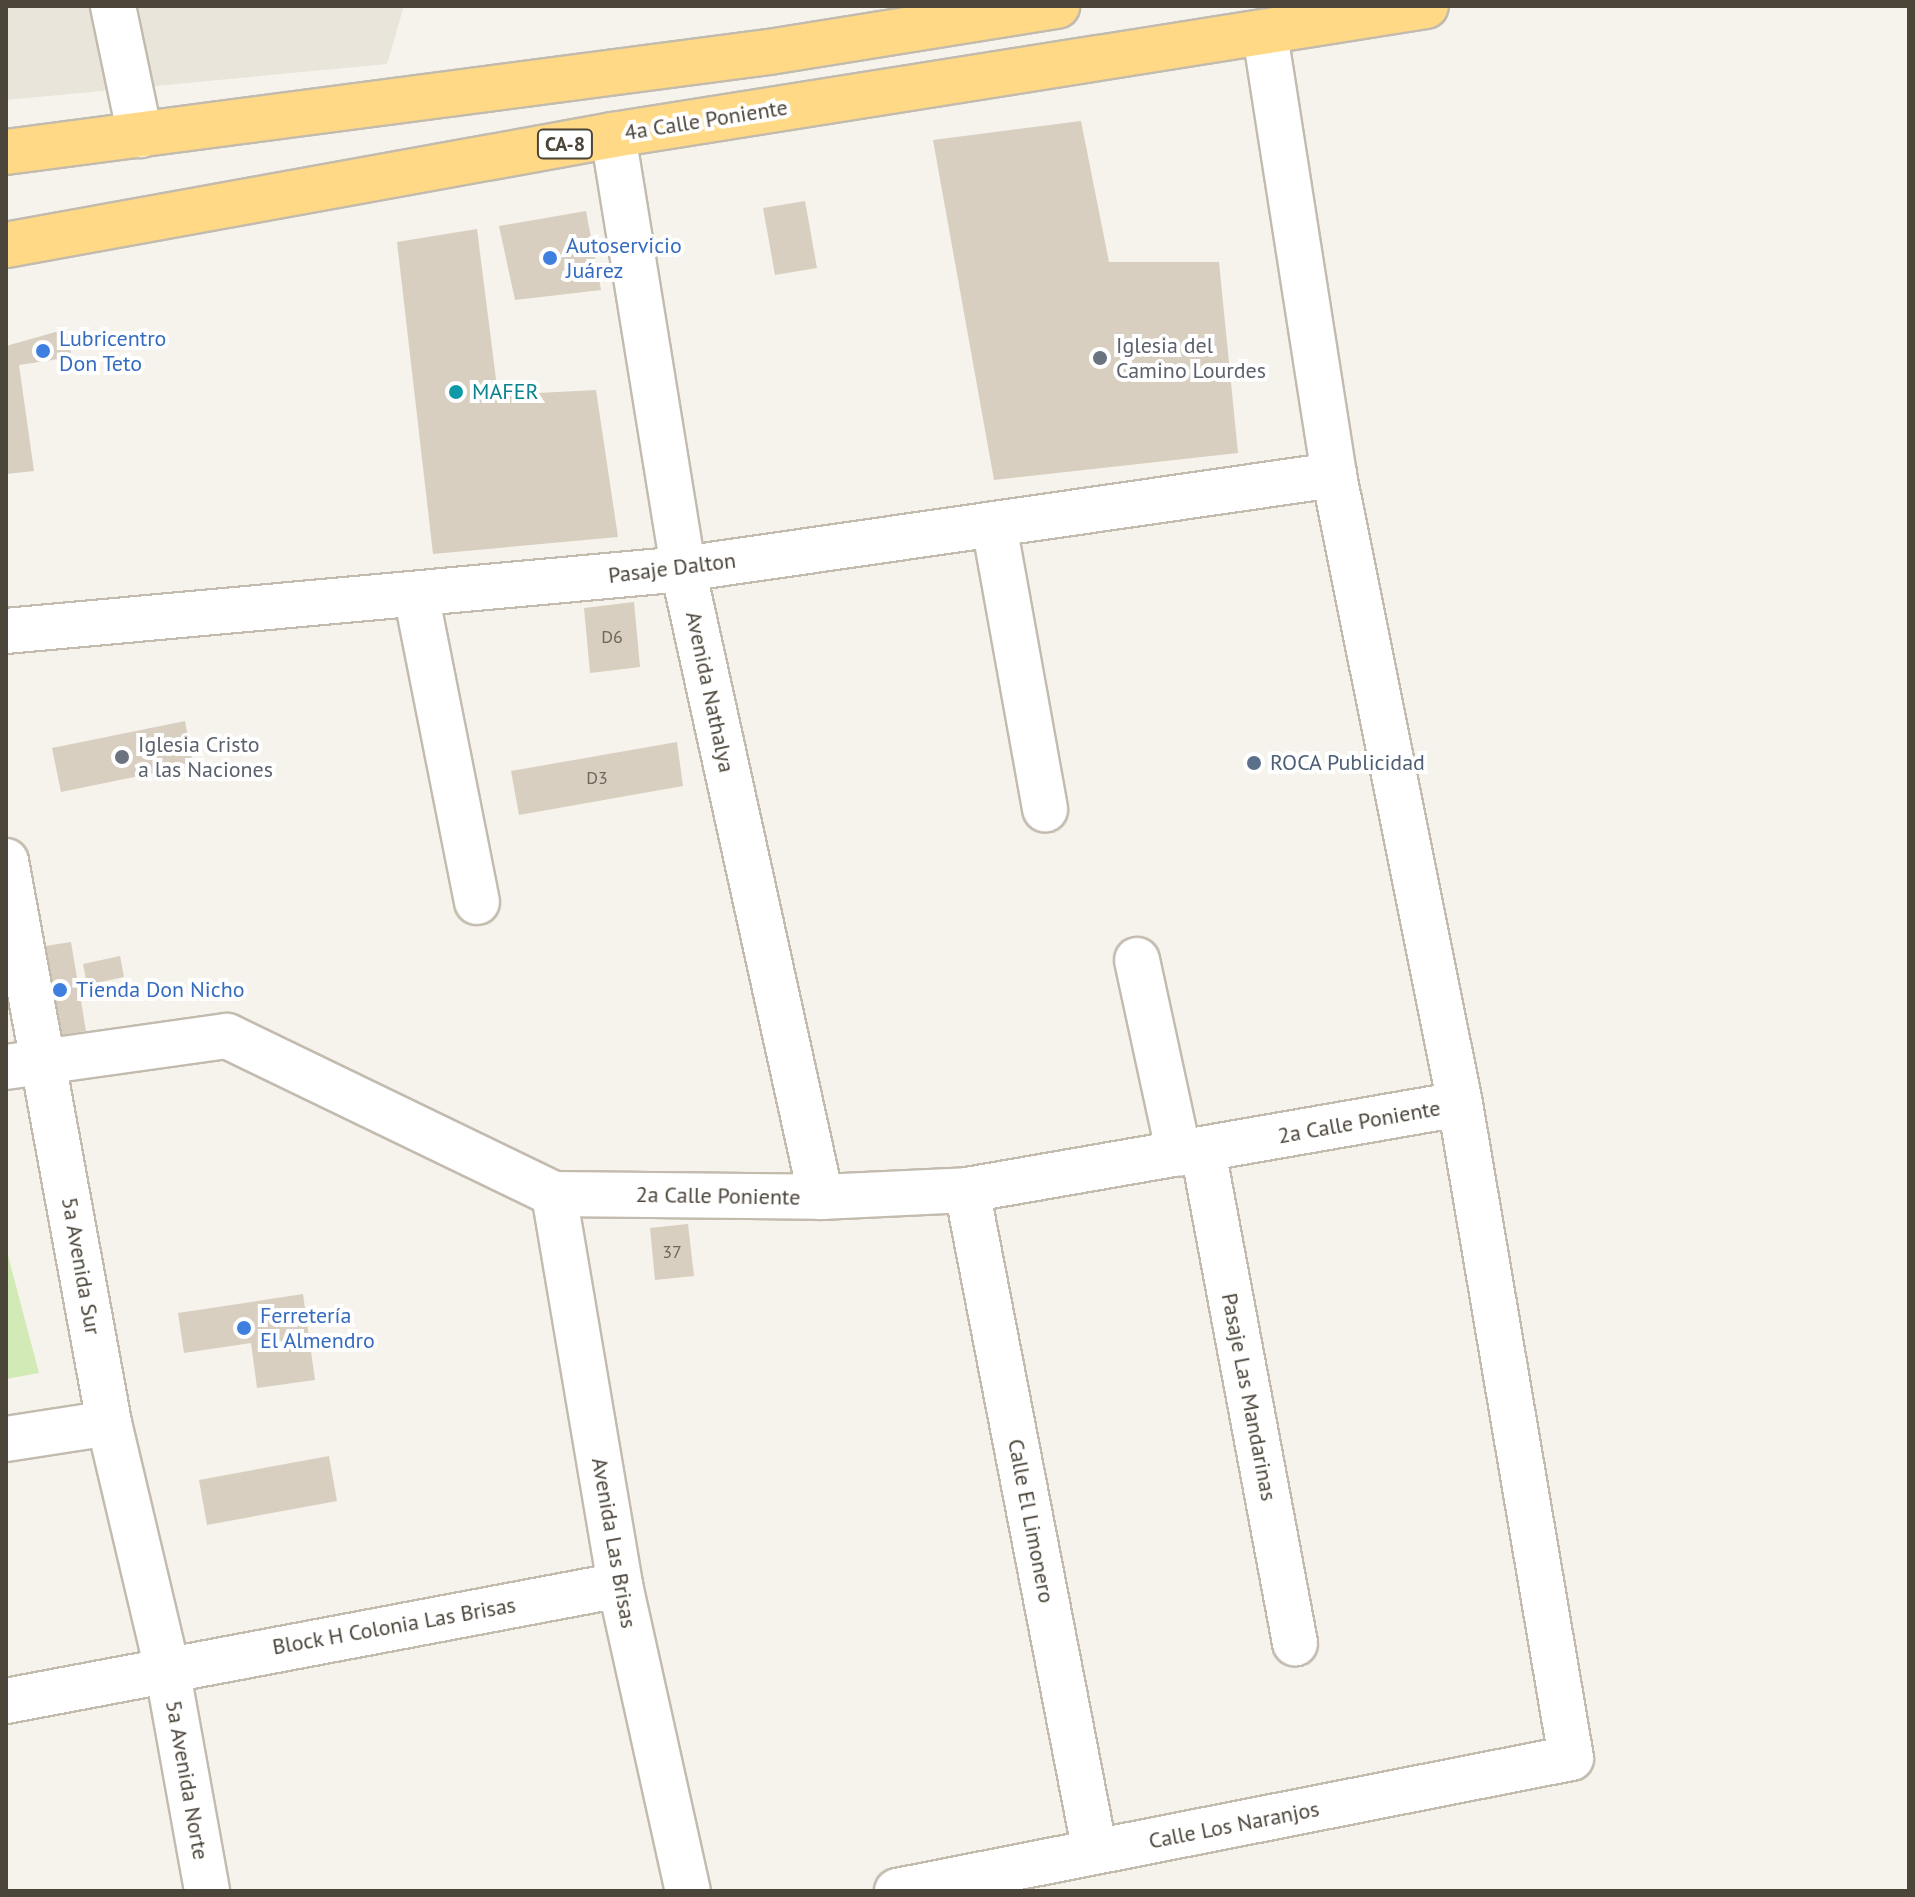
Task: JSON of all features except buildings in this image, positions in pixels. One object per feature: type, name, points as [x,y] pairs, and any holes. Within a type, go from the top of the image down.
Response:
[{"type":"highway","points":[[6,152],[754,54],[1057,6]]},
{"type":"highway","name":"CA-8","points":[[1265,32],[1426,6]]},
{"type":"highway","name":"4a Calle Poniente","points":[[6,245],[613,135],[1265,32]]},
{"type":"street","points":[[113,6],[140,135]]},
{"type":"street","points":[[1265,32],[1334,475],[1460,1104]]},
{"type":"street","name":"Avenida Nathalya","points":[[613,135],[683,569],[821,1197]]},
{"type":"street","name":"Pasaje Dalton","points":[[6,631],[683,569],[1334,475]]},
{"type":"street","points":[[994,525],[1045,809]]},
{"type":"street","points":[[416,594],[477,902]]},
{"type":"street","name":"5a Avenida Sur","points":[[6,861],[25,1064],[167,1668]]},
{"type":"street","name":"Pasaje Las Mandarinas","points":[[1137,960],[1191,1152],[1295,1643]]},
{"type":"street","name":"2a Calle Poniente","points":[[25,1064],[227,1036],[554,1194],[821,1197],[967,1190],[1460,1104]]},
{"type":"street","name":"Calle Los Naranjos","points":[[897,1891],[1571,1758],[1460,1104]]},
{"type":"street","name":"Calle El Limonero","points":[[967,1190],[1095,1852]]},
{"type":"street","name":"Avenida Las Brisas","points":[[554,1194],[620,1585],[688,1891]]},
{"type":"street","points":[[6,1439],[109,1423]]},
{"type":"street","name":"Block H Colonia Las Brisas","points":[[6,1701],[167,1668],[620,1585]]},
{"type":"street","name":"5a Avenida Norte","points":[[167,1668],[207,1891]]},
{"type":"shaded area","points":[[6,6],[404,6],[387,64],[6,100]]},
{"type":"green space","points":[[6,1248],[39,1373],[6,1379]]},
{"type":"place","name":"Autoservicio Juárez","points":[[550,258]]},
{"type":"place","name":"Lubricentro Don Teto","points":[[43,351]]},
{"type":"place","name":"Iglesia del Camino Lourdes","points":[[1100,358]]},
{"type":"place","name":"MAFER","points":[[456,392]]},
{"type":"place","name":"Iglesia Cristo a las Naciones","points":[[122,757]]},
{"type":"place","name":"ROCA Publicidad","points":[[1254,763]]},
{"type":"place","name":"Tienda Don Nicho","points":[[60,990]]},
{"type":"place","name":"Ferretería El Almendro","points":[[244,1328]]}]
